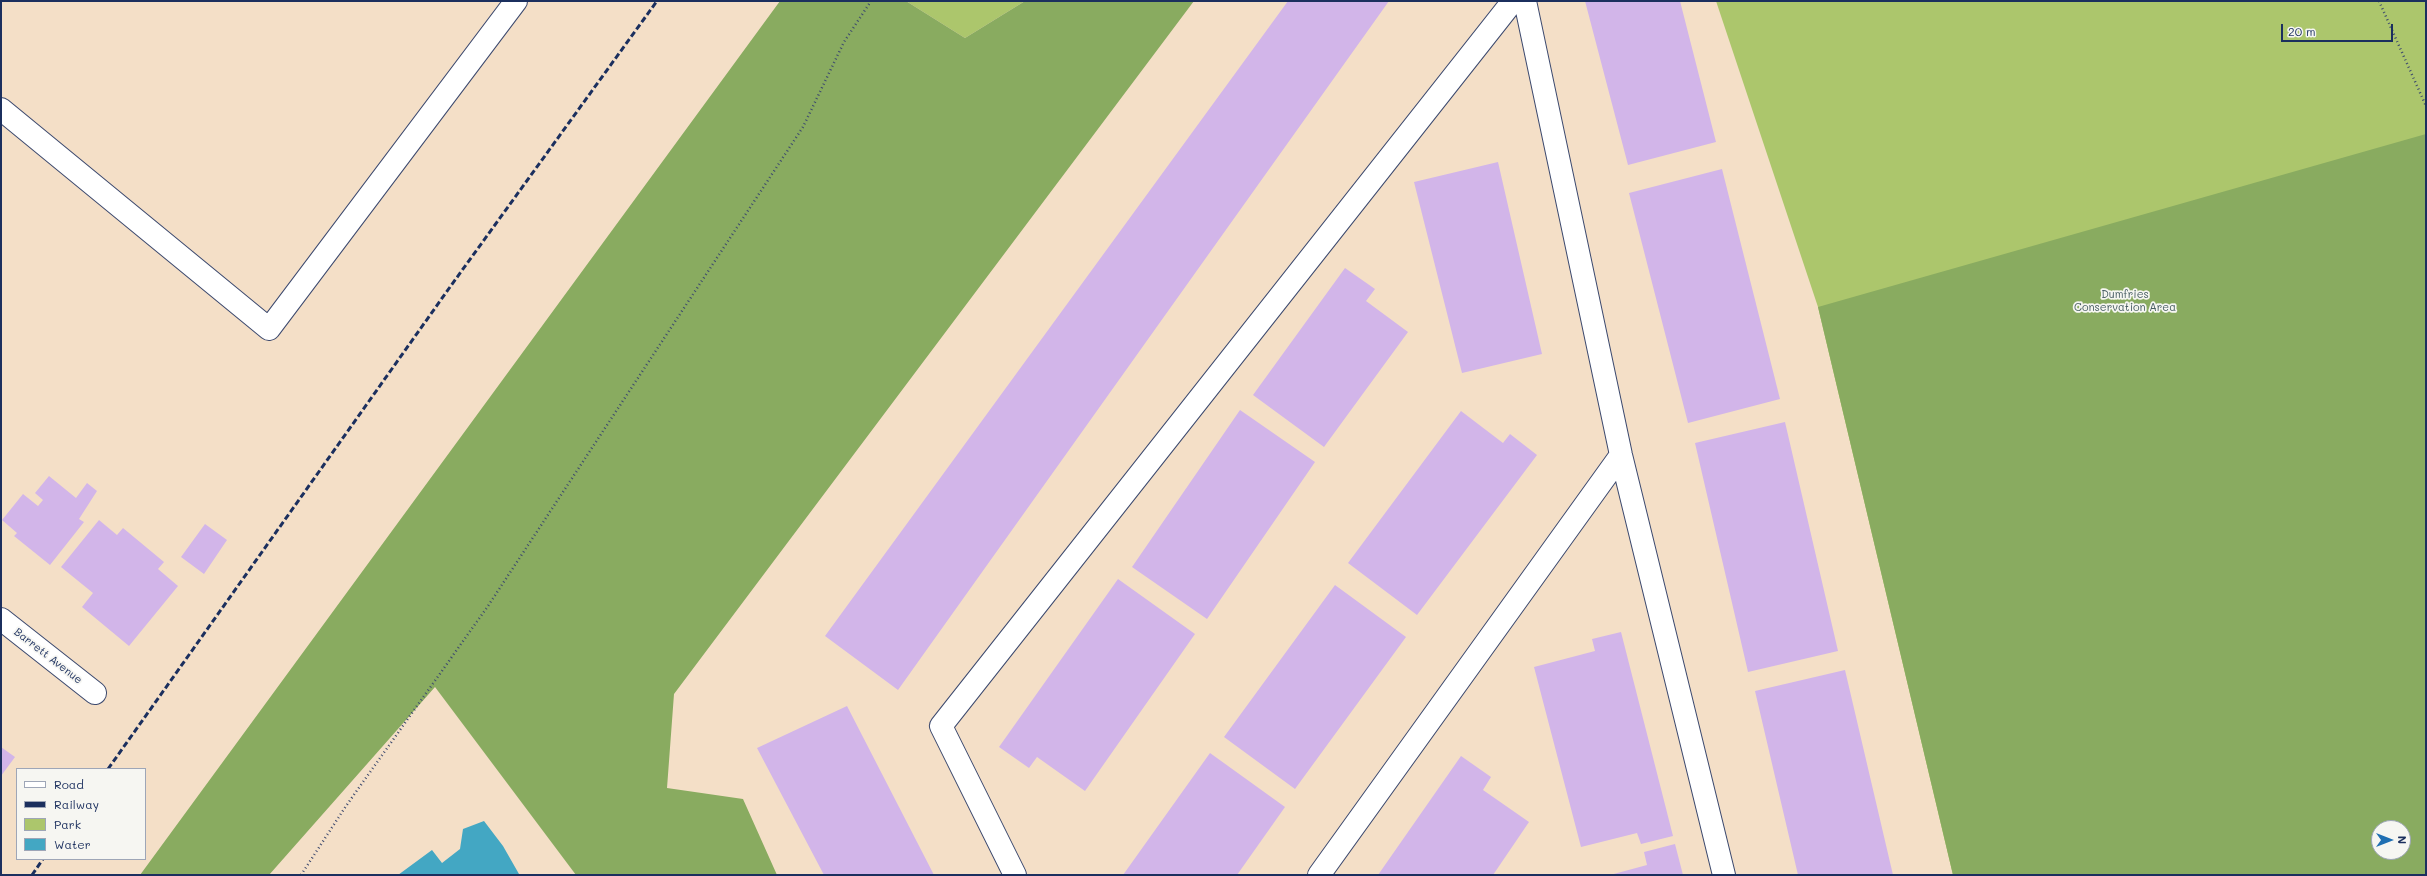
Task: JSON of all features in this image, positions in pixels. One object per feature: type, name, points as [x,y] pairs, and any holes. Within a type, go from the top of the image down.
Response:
[{"type":"street","points":[[1,109],[269,329],[516,1]]},
{"type":"street","points":[[1014,875],[941,726],[1513,1]]},
{"type":"street","points":[[1525,1],[1621,455],[1724,875]]},
{"type":"street","points":[[1319,875],[1621,455]]},
{"type":"street","name":"Barrett Avenue","points":[[1,619],[95,693]]},
{"type":"path","points":[[301,875],[346,806],[488,606],[794,140],[844,42],[871,1]]},
{"type":"path","points":[[2379,1],[2426,106]]},
{"type":"green space","points":[[780,1],[906,1],[965,38],[1025,1],[1194,1],[674,694],[667,788],[743,799],[777,875],[576,875],[435,687],[269,875],[140,875]]},
{"type":"green space","points":[[906,1],[1025,1],[965,38]]},
{"type":"green space","name":"Dumfries Conservation Area","points":[[1716,1],[2426,1],[2426,875],[1953,875],[1818,307]]},
{"type":"green space","name":"Dumfries Conservation Area","points":[[2426,134],[2426,875],[1953,875],[1818,307]]},
{"type":"water","points":[[484,821],[503,846],[519,874],[398,875],[432,850],[442,863],[460,849],[463,829]]},
{"type":"building","points":[[1288,1],[1389,1],[898,690],[825,636]]},
{"type":"building","points":[[1585,1],[1680,1],[1716,142],[1628,165]]},
{"type":"building","points":[[1498,162],[1542,354],[1462,373],[1414,182]]},
{"type":"building","points":[[1722,169],[1780,399],[1688,423],[1629,193]]},
{"type":"building","points":[[1345,268],[1375,289],[1366,301],[1408,332],[1324,447],[1253,395]]},
{"type":"building","points":[[1240,410],[1315,462],[1207,619],[1132,567]]},
{"type":"building","points":[[1461,411],[1503,443],[1510,434],[1537,455],[1417,615],[1348,563]]},
{"type":"building","points":[[1785,422],[1838,651],[1748,672],[1695,443]]},
{"type":"building","points":[[49,476],[76,498],[87,483],[97,491],[79,519],[84,522],[50,565],[14,536],[17,533],[2,520],[23,494],[38,506],[43,500],[35,493]]},
{"type":"building","points":[[99,520],[117,535],[123,528],[164,562],[158,569],[178,586],[129,646],[82,607],[93,593],[61,567]]},
{"type":"building","points":[[205,524],[227,540],[204,574],[181,557]]},
{"type":"building","points":[[1118,579],[1195,634],[1085,791],[1037,757],[1029,768],[999,747]]},
{"type":"building","points":[[1335,585],[1406,637],[1295,789],[1224,737]]},
{"type":"building","points":[[1621,632],[1673,836],[1641,844],[1637,833],[1581,847],[1534,667],[1595,651],[1592,639]]},
{"type":"building","points":[[1845,670],[1893,875],[1798,875],[1755,691]]},
{"type":"building","points":[[847,706],[934,875],[824,875],[757,748]]},
{"type":"building","points":[[1,747],[15,757],[1,776]]},
{"type":"building","points":[[1210,753],[1285,807],[1237,875],[1123,875]]},
{"type":"building","points":[[1461,756],[1491,777],[1483,790],[1529,822],[1493,875],[1378,875]]},
{"type":"building","points":[[1675,844],[1683,875],[1610,875],[1647,865],[1644,852]]},
{"type":"railway","points":[[109,768],[450,287],[657,1]]},
{"type":"railway","points":[[32,875],[42,860]]}]
